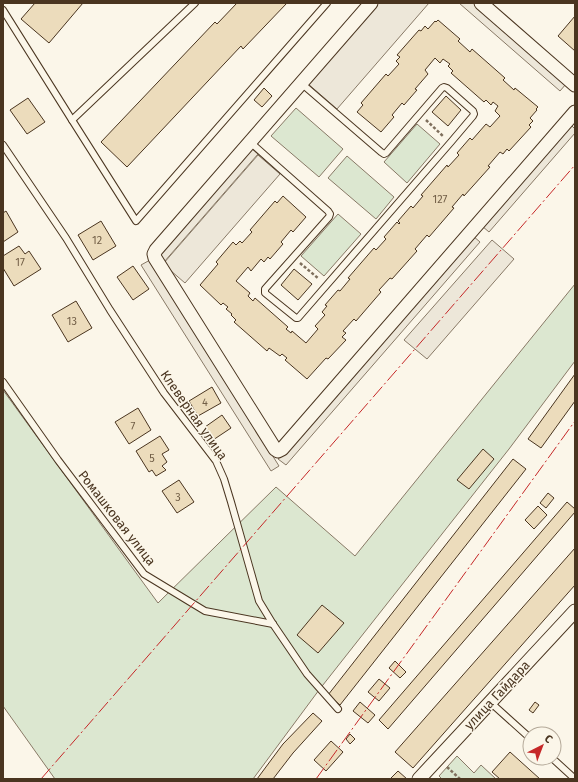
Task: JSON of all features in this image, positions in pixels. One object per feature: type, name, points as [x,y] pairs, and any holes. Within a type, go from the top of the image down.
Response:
[{"type":"street","points":[[371,3],[154,254],[155,258],[275,449],[278,451],[282,450],[575,112]]},
{"type":"street","points":[[481,3],[575,85]]},
{"type":"street","name":"улица Гайдара","points":[[419,779],[575,611]]},
{"type":"lane","points":[[72,120],[195,3]]},
{"type":"lane","points":[[3,10],[136,221],[327,3]]},
{"type":"lane","points":[[250,142],[330,214],[265,290],[266,293],[294,318],[298,318],[474,114],[473,111],[444,87],[384,154],[301,83]]},
{"type":"lane","name":"Клеверная улица","points":[[3,145],[66,238],[110,310],[164,393],[216,461],[224,479],[259,601],[307,674],[338,709]]},
{"type":"lane","name":"Ромашковая улица","points":[[3,382],[58,460],[144,574],[205,611],[273,624]]},
{"type":"lane","points":[[490,702],[522,731]]},
{"type":"lane","points":[[561,766],[575,779]]},
{"type":"path","points":[[419,115],[451,142]]},
{"type":"path","points":[[293,257],[326,285]]},
{"type":"green space","points":[[296,108],[343,149],[319,177],[271,136]]},
{"type":"green space","points":[[417,124],[440,144],[407,183],[384,162]]},
{"type":"green space","points":[[347,156],[394,197],[376,219],[328,178]]},
{"type":"green space","points":[[338,214],[361,234],[324,276],[301,256]]},
{"type":"green space","points":[[575,284],[575,361],[509,449],[319,690],[253,779],[55,779],[3,706],[3,390],[158,603],[276,487],[355,556]]},
{"type":"green space","points":[[457,756],[474,773],[481,765],[496,779],[442,779],[439,776]]},
{"type":"shaded area","points":[[375,3],[429,3],[337,109],[306,82]]},
{"type":"shaded area","points":[[459,3],[473,3],[566,84],[560,91]]},
{"type":"shaded area","points":[[570,124],[575,129],[575,133],[489,232],[482,226]]},
{"type":"shaded area","points":[[250,147],[258,154],[164,262],[156,255]]},
{"type":"shaded area","points":[[258,155],[280,174],[185,283],[163,264]]},
{"type":"shaded area","points":[[473,236],[480,242],[286,465],[278,459]]},
{"type":"shaded area","points":[[492,240],[514,259],[427,359],[404,340]]},
{"type":"shaded area","points":[[150,260],[279,466],[271,471],[141,265]]},
{"type":"building","points":[[35,3],[83,3],[49,43],[21,19]]},
{"type":"building","points":[[237,3],[287,3],[243,49],[241,46],[127,167],[101,142],[215,22],[217,24]]},
{"type":"building","points":[[575,16],[575,51],[558,36]]},
{"type":"building","points":[[438,20],[460,39],[458,41],[470,52],[472,49],[505,78],[503,80],[514,90],[515,88],[538,107],[530,118],[533,121],[529,125],[531,127],[509,151],[507,149],[503,154],[500,152],[488,166],[490,167],[464,196],[463,194],[452,207],[454,208],[429,237],[427,235],[415,249],[417,251],[392,279],[390,278],[379,290],[381,292],[356,321],[354,319],[343,331],[346,333],[342,337],[346,340],[328,359],[326,358],[307,379],[285,360],[287,358],[282,354],[280,356],[269,348],[267,351],[234,322],[236,320],[226,309],[228,307],[223,303],[221,305],[200,285],[218,264],[216,262],[233,242],[236,245],[240,241],[242,243],[252,232],[250,230],[275,201],[277,203],[283,196],[306,217],[293,232],[291,230],[281,242],[283,244],[270,259],[268,257],[264,262],[261,259],[251,271],[248,267],[236,281],[250,293],[248,296],[253,301],[255,298],[288,327],[286,329],[291,333],[292,331],[306,343],[318,329],[315,326],[325,315],[322,312],[327,306],[325,305],[338,290],[340,291],[350,279],[348,278],[374,248],[376,250],[386,239],[384,237],[397,222],[399,224],[400,223],[398,221],[411,206],[413,208],[423,196],[421,195],[447,165],[448,167],[459,155],[457,153],[470,138],[472,140],[486,124],[490,127],[500,116],[495,111],[498,106],[493,102],[491,105],[486,100],[484,102],[451,73],[453,71],[448,66],[450,64],[443,59],[440,63],[435,58],[425,70],[428,74],[415,89],[417,90],[404,105],[402,103],[392,115],[394,117],[381,132],[357,112],[363,105],[361,103],[386,74],[388,76],[399,64],[396,61],[400,57],[397,55],[419,30],[421,31],[425,26],[428,29],[435,21],[436,22]]},
{"type":"building","points":[[264,88],[272,96],[262,107],[254,100]]},
{"type":"building","points":[[446,96],[461,110],[448,126],[432,112]]},
{"type":"building","points":[[28,98],[45,122],[27,134],[10,110]]},
{"type":"building","points":[[6,211],[18,232],[3,242],[3,213]]},
{"type":"building","points":[[101,221],[116,246],[93,260],[78,235]]},
{"type":"building","points":[[19,246],[25,254],[29,251],[41,269],[14,286],[3,268],[3,256]]},
{"type":"building","points":[[133,266],[149,289],[133,300],[117,277]]},
{"type":"building","points":[[294,269],[312,284],[298,300],[281,285]]},
{"type":"building","points":[[76,301],[92,328],[68,342],[52,315]]},
{"type":"building","points":[[575,374],[575,401],[541,448],[528,439]]},
{"type":"building","points":[[212,387],[221,403],[198,416],[189,401]]},
{"type":"building","points":[[138,408],[151,430],[129,444],[115,422]]},
{"type":"building","points":[[222,415],[231,428],[213,440],[205,427]]},
{"type":"building","points":[[160,436],[169,450],[162,454],[167,462],[162,466],[166,470],[156,476],[152,470],[149,472],[136,451]]},
{"type":"building","points":[[483,449],[494,459],[469,489],[457,480]]},
{"type":"building","points":[[513,459],[526,469],[340,705],[328,695]]},
{"type":"building","points":[[179,480],[194,502],[177,513],[162,491]]},
{"type":"building","points":[[548,493],[554,498],[546,508],[540,503]]},
{"type":"building","points":[[567,502],[575,509],[575,512],[388,729],[379,720]]},
{"type":"building","points":[[538,506],[547,515],[534,529],[525,520]]},
{"type":"building","points":[[575,548],[575,585],[413,768],[395,752]]},
{"type":"building","points":[[322,605],[344,623],[318,653],[297,635]]},
{"type":"building","points":[[395,661],[406,672],[400,678],[389,668]]},
{"type":"building","points":[[379,679],[390,688],[379,701],[368,692]]},
{"type":"building","points":[[360,702],[375,715],[368,723],[353,711]]},
{"type":"building","points":[[535,702],[539,705],[533,713],[529,710]]},
{"type":"building","points":[[313,713],[322,721],[293,753],[273,779],[257,779],[283,744]]},
{"type":"building","points":[[350,734],[355,739],[350,744],[346,739]]},
{"type":"building","points":[[331,741],[343,752],[326,771],[314,760]]},
{"type":"building","points":[[510,752],[522,763],[522,766],[526,766],[540,779],[500,779],[492,772]]},
{"type":"building","points":[[398,771],[407,779],[390,779]]},
{"type":"power","points":[[41,779],[575,165]]},
{"type":"power","points":[[316,779],[575,421]]}]
